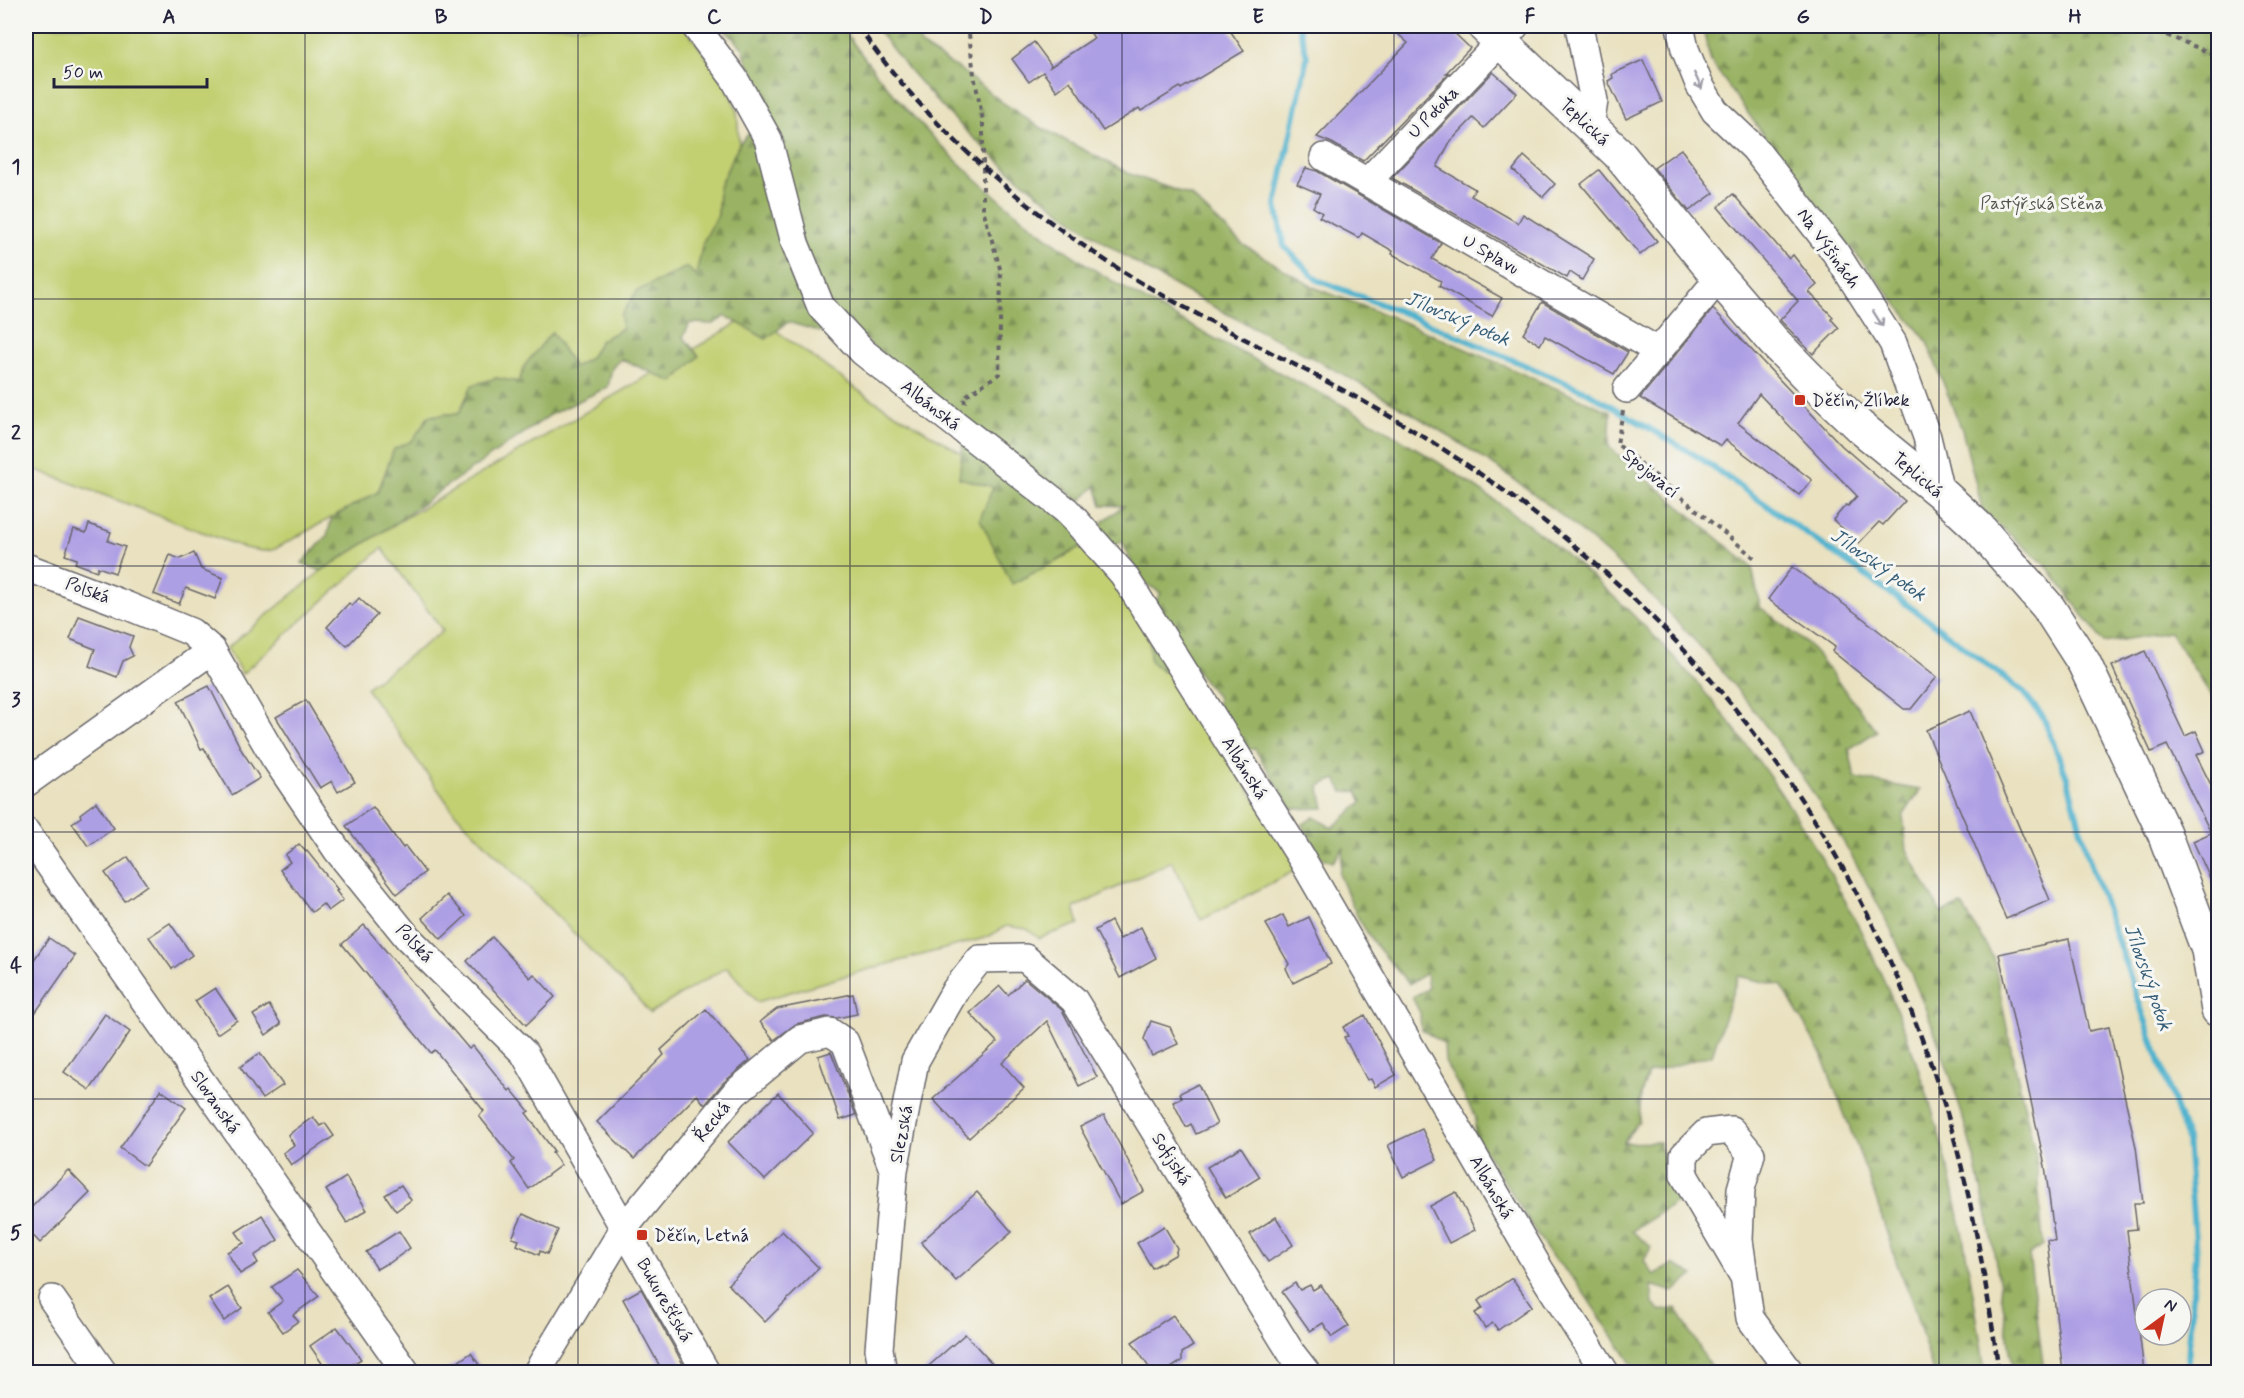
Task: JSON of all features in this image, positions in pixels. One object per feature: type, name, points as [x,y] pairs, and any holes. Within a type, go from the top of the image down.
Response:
[{"type":"main road","name":"Teplická","points":[[1500,31],[1618,153],[1774,342],[1859,426],[1940,492],[1979,528],[2048,607],[2084,663],[2164,833],[2208,950],[2218,1010]]},
{"type":"street","name":"Albánská","points":[[695,26],[734,78],[768,139],[795,243],[821,307],[863,352],[1066,511],[1123,574],[1302,859],[1540,1270],[1605,1372]]},
{"type":"street","points":[[1579,26],[1594,101],[1590,126]]},
{"type":"street","name":"Na Výšinách","points":[[1680,26],[1685,49],[1699,84],[1715,111],[1754,148],[1835,252],[1893,343],[1927,437],[1940,492]]},
{"type":"street","name":"U Potoka","points":[[1367,182],[1500,31]]},
{"type":"street","name":"U Splavu","points":[[1324,157],[1658,351]]},
{"type":"street","points":[[1627,389],[1719,278]]},
{"type":"street","name":"Polská","points":[[26,567],[191,632],[212,650],[274,758],[337,850],[408,938],[524,1053],[624,1228]]},
{"type":"street","points":[[26,783],[212,650]]},
{"type":"street","name":"Slovanská","points":[[26,832],[406,1372]]},
{"type":"street","name":"Slezská","points":[[882,1372],[879,1349],[894,1170],[915,1061],[956,989],[980,959],[1025,958]]},
{"type":"street","name":"Sofijská","points":[[1025,958],[1074,1000],[1294,1366]]},
{"type":"street","name":"Řecká","points":[[537,1372],[624,1228],[735,1093],[800,1039],[830,1032],[846,1042],[894,1170]]},
{"type":"street","points":[[1744,1277],[1684,1175],[1684,1155],[1706,1132],[1731,1130],[1751,1154],[1741,1189],[1739,1240],[1750,1318],[1791,1372]]},
{"type":"street","name":"Bukurešťská","points":[[624,1228],[706,1372]]},
{"type":"street","points":[[52,1299],[104,1372]]},
{"type":"path","points":[[972,26],[969,34],[983,121],[983,208],[1001,272],[999,374],[964,396],[975,439]]},
{"type":"path","points":[[2170,26],[2161,33],[2218,56]]},
{"type":"path","name":"Spojovací","points":[[1627,389],[1617,444],[1757,560]]},
{"type":"green space","points":[[26,26],[684,26],[725,83],[737,110],[739,144],[719,187],[718,215],[703,242],[696,277],[622,329],[601,340],[590,358],[573,368],[552,332],[525,365],[519,382],[496,378],[459,413],[429,416],[412,442],[394,449],[378,492],[273,550],[262,551],[245,548],[26,466]]},
{"type":"green space","points":[[721,26],[841,26],[871,67],[939,143],[1015,212],[1055,243],[1097,272],[1141,298],[1375,424],[1489,496],[1569,557],[1636,618],[1698,684],[1754,755],[1805,830],[1850,909],[1889,992],[1921,1076],[1947,1163],[1969,1267],[1985,1372],[1933,1372],[1912,1301],[1898,1267],[1869,1178],[1820,1051],[1782,986],[1738,976],[1712,1055],[1648,1073],[1641,1094],[1639,1121],[1623,1143],[1659,1142],[1677,1202],[1632,1231],[1651,1247],[1644,1261],[1654,1275],[1673,1264],[1694,1275],[1673,1292],[1651,1285],[1653,1304],[1660,1311],[1676,1308],[1714,1372],[1637,1372],[1577,1283],[1549,1253],[1474,1133],[1476,1118],[1445,1062],[1444,1044],[1421,1029],[1420,1013],[1412,997],[1428,989],[1426,973],[1409,984],[1373,942],[1358,918],[1339,874],[1344,847],[1333,862],[1322,858],[1302,825],[1314,817],[1332,828],[1362,802],[1357,791],[1343,792],[1336,779],[1319,786],[1324,808],[1292,809],[1255,749],[1233,750],[1215,722],[1218,698],[1188,660],[1163,672],[1150,661],[1148,615],[1161,593],[1139,579],[1122,541],[1109,549],[1101,541],[1102,522],[1124,506],[1102,505],[1096,486],[1079,502],[1066,489],[1058,498],[1092,540],[1012,584],[980,519],[993,487],[959,478],[965,424],[837,316],[821,332],[788,322],[766,339],[726,316],[713,324],[690,323],[683,337],[699,356],[673,382],[621,359],[612,368],[608,387],[552,414],[395,524],[321,571],[302,563],[327,536],[332,517],[378,492],[394,449],[412,441],[429,416],[459,413],[472,385],[496,378],[519,382],[525,365],[552,332],[574,367],[590,358],[601,340],[622,329],[621,315],[637,291],[687,267],[696,276],[703,242],[718,215],[719,187],[739,144],[755,127],[757,99],[743,48]]},
{"type":"green space","points":[[875,26],[912,26],[922,46],[962,71],[1038,126],[1130,174],[1191,196],[1242,244],[1313,287],[1394,318],[1611,412],[1609,447],[1752,567],[1760,607],[1809,645],[1877,731],[1849,749],[1855,778],[1920,790],[1903,816],[1907,850],[1941,913],[1962,905],[1993,957],[2036,1156],[2043,1245],[2029,1254],[2044,1372],[2013,1372],[1996,1263],[1973,1154],[1943,1057],[1906,963],[1861,873],[1809,787],[1750,706],[1684,629],[1612,559],[1534,494],[1493,464],[1362,385],[1149,271],[1072,220],[1035,192],[966,131],[903,63]]},
{"type":"green space","name":"Pastýřská Stěna","points":[[1702,26],[2218,26],[2218,706],[2170,632],[2104,643],[2045,564],[1983,512],[1962,430],[1926,340],[1793,176],[1711,62]]},
{"type":"green space","points":[[753,314],[865,395],[1029,493],[1098,559],[1300,868],[1201,920],[1172,861],[1074,908],[1079,924],[1039,938],[1027,929],[1006,926],[988,937],[757,1002],[727,967],[650,1013],[454,812],[366,688],[443,631],[382,548],[242,674],[227,648],[321,571],[395,524]]},
{"type":"building","points":[[1086,26],[1227,26],[1244,51],[1141,111],[1139,108],[1103,131],[1070,81],[1057,91],[1043,72],[1029,82],[1012,59],[1034,42],[1051,65],[1050,67],[1094,38]]},
{"type":"building","points":[[1389,26],[1447,26],[1470,48],[1446,73],[1449,73],[1363,161],[1317,137],[1408,43]]},
{"type":"building","points":[[1643,60],[1662,102],[1626,119],[1608,81],[1613,78],[1612,74]]},
{"type":"building","points":[[1493,72],[1517,93],[1484,128],[1473,118],[1450,142],[1437,167],[1475,189],[1471,196],[1518,223],[1523,214],[1594,259],[1582,280],[1570,272],[1567,278],[1392,178]]},
{"type":"building","points":[[1681,149],[1714,193],[1689,211],[1654,168]]},
{"type":"building","points":[[1524,156],[1555,184],[1543,197],[1513,170]]},
{"type":"building","points":[[1306,168],[1317,171],[1441,243],[1432,259],[1502,298],[1492,316],[1439,286],[1441,281],[1392,254],[1393,251],[1362,233],[1359,238],[1319,217],[1322,213],[1313,207],[1320,194],[1297,184]]},
{"type":"building","points":[[1599,170],[1657,241],[1640,255],[1581,184]]},
{"type":"building","points":[[1733,194],[1789,259],[1793,255],[1817,285],[1809,292],[1833,317],[1831,319],[1839,328],[1813,354],[1780,320],[1798,301],[1718,207]]},
{"type":"building","points":[[1542,302],[1628,352],[1614,374],[1545,336],[1540,345],[1523,334]]},
{"type":"building","points":[[1713,309],[1842,446],[1905,501],[1883,525],[1879,522],[1859,543],[1833,520],[1857,496],[1759,394],[1738,423],[1812,480],[1799,495],[1726,440],[1721,446],[1640,398]]},
{"type":"building","points":[[89,524],[111,532],[108,541],[125,547],[115,573],[98,567],[97,571],[75,563],[77,559],[65,555],[74,529],[86,533]]},
{"type":"building","points":[[194,553],[201,569],[223,578],[215,599],[186,588],[179,604],[154,594],[170,555],[180,559]]},
{"type":"building","points":[[1792,567],[1860,616],[1937,677],[1911,709],[1904,709],[1832,651],[1835,647],[1768,599]]},
{"type":"building","points":[[359,598],[377,615],[347,646],[327,627],[349,603],[352,606]]},
{"type":"building","points":[[79,616],[133,636],[129,647],[133,656],[123,661],[117,677],[89,666],[95,649],[70,639]]},
{"type":"building","points":[[2145,651],[2185,736],[2196,731],[2205,751],[2196,755],[2218,799],[2218,896],[2193,841],[2211,833],[2167,745],[2151,752],[2112,666]]},
{"type":"building","points":[[209,686],[242,751],[260,778],[232,795],[204,748],[201,749],[178,701]]},
{"type":"building","points":[[306,700],[355,782],[338,792],[332,781],[320,788],[276,717]]},
{"type":"building","points":[[1970,711],[2050,900],[2006,919],[1926,730]]},
{"type":"building","points":[[96,802],[114,828],[88,846],[72,823]]},
{"type":"building","points":[[373,807],[403,848],[405,846],[425,872],[397,894],[346,826]]},
{"type":"building","points":[[299,844],[338,890],[336,891],[343,900],[328,911],[323,904],[312,912],[280,870],[290,862],[285,855]]},
{"type":"building","points":[[128,857],[147,885],[125,901],[105,873]]},
{"type":"building","points":[[447,895],[466,916],[441,939],[422,918]]},
{"type":"building","points":[[1283,915],[1289,927],[1309,917],[1331,964],[1293,983],[1286,968],[1289,964],[1266,924]]},
{"type":"building","points":[[1111,921],[1120,939],[1141,927],[1156,958],[1120,978],[1095,930]]},
{"type":"building","points":[[170,923],[192,955],[172,969],[149,937]]},
{"type":"building","points":[[364,925],[469,1049],[473,1046],[509,1091],[511,1089],[529,1111],[526,1113],[554,1151],[552,1153],[561,1165],[529,1189],[511,1163],[514,1160],[479,1116],[484,1111],[435,1050],[431,1053],[342,944]]},
{"type":"building","points":[[492,937],[530,978],[534,974],[555,997],[526,1025],[467,961]]},
{"type":"building","points":[[49,938],[75,956],[26,1026],[26,971]]},
{"type":"building","points":[[2069,939],[2089,1031],[2109,1027],[2136,1147],[2143,1203],[2134,1203],[2137,1229],[2127,1230],[2134,1287],[2133,1347],[2141,1347],[2144,1372],[2063,1372],[2047,1240],[2055,1241],[2045,1166],[1999,954]]},
{"type":"building","points":[[1025,979],[1062,1010],[1097,1077],[1079,1086],[1047,1021],[1002,1063],[1024,1088],[969,1138],[933,1099],[997,1042],[970,1013],[1000,986],[1008,995]]},
{"type":"building","points":[[215,988],[237,1020],[217,1034],[195,1001]]},
{"type":"building","points":[[853,994],[857,1014],[837,1018],[826,1017],[796,1024],[774,1040],[760,1022],[777,1009]]},
{"type":"building","points":[[269,1005],[281,1024],[266,1035],[253,1015]]},
{"type":"building","points":[[706,1009],[750,1060],[723,1083],[705,1105],[697,1095],[634,1159],[597,1122],[664,1055],[661,1050]]},
{"type":"building","points":[[105,1014],[130,1032],[90,1090],[64,1072]]},
{"type":"building","points":[[1365,1015],[1396,1075],[1375,1087],[1371,1079],[1367,1080],[1344,1037],[1348,1036],[1343,1027]]},
{"type":"building","points":[[1151,1021],[1170,1027],[1178,1044],[1152,1056],[1144,1039]]},
{"type":"building","points":[[831,1052],[856,1115],[840,1120],[818,1056]]},
{"type":"building","points":[[260,1053],[283,1085],[262,1099],[240,1067]]},
{"type":"building","points":[[1198,1084],[1217,1124],[1196,1134],[1191,1124],[1186,1127],[1173,1102],[1182,1098],[1180,1093]]},
{"type":"building","points":[[161,1090],[186,1108],[145,1166],[120,1148]]},
{"type":"building","points":[[778,1093],[813,1133],[765,1180],[728,1142]]},
{"type":"building","points":[[1104,1115],[1144,1191],[1121,1204],[1080,1127]]},
{"type":"building","points":[[313,1117],[320,1126],[325,1123],[334,1136],[291,1165],[283,1153],[294,1145],[288,1135]]},
{"type":"building","points":[[1422,1129],[1437,1160],[1403,1177],[1388,1145]]},
{"type":"building","points":[[1241,1147],[1260,1177],[1226,1198],[1207,1167]]},
{"type":"building","points":[[68,1170],[90,1193],[40,1243],[26,1228],[26,1213]]},
{"type":"building","points":[[346,1177],[367,1210],[347,1223],[326,1190]]},
{"type":"building","points":[[401,1185],[411,1200],[396,1211],[385,1195]]},
{"type":"building","points":[[977,1192],[1012,1232],[956,1281],[921,1242]]},
{"type":"building","points":[[1456,1192],[1475,1230],[1449,1243],[1430,1206]]},
{"type":"building","points":[[523,1214],[558,1230],[547,1254],[540,1251],[539,1255],[517,1245],[519,1240],[512,1238]]},
{"type":"building","points":[[262,1215],[278,1240],[254,1256],[258,1263],[240,1274],[227,1252],[244,1243],[236,1232]]},
{"type":"building","points":[[1276,1217],[1293,1245],[1268,1262],[1250,1234]]},
{"type":"building","points":[[1164,1226],[1177,1248],[1175,1255],[1152,1268],[1137,1243]]},
{"type":"building","points":[[399,1231],[410,1248],[377,1269],[366,1252]]},
{"type":"building","points":[[782,1231],[819,1268],[765,1322],[728,1284]]},
{"type":"building","points":[[297,1270],[319,1296],[293,1315],[298,1321],[283,1332],[268,1312],[283,1301],[272,1287]]},
{"type":"building","points":[[1512,1278],[1532,1306],[1498,1330],[1493,1323],[1485,1328],[1475,1313],[1483,1308],[1478,1301]]},
{"type":"building","points":[[1295,1283],[1300,1290],[1310,1285],[1313,1290],[1321,1285],[1349,1326],[1332,1337],[1323,1323],[1310,1331],[1282,1292]]},
{"type":"building","points":[[228,1287],[242,1308],[224,1321],[209,1299]]},
{"type":"building","points":[[641,1289],[687,1372],[663,1372],[623,1299]]},
{"type":"building","points":[[1173,1315],[1193,1346],[1182,1353],[1182,1361],[1165,1372],[1152,1372],[1132,1342]]},
{"type":"building","points":[[337,1327],[361,1359],[341,1372],[328,1372],[310,1346]]},
{"type":"building","points":[[965,1334],[1000,1372],[922,1372]]},
{"type":"building","points":[[471,1353],[484,1372],[443,1372]]},
{"type":"waterway","name":"Jílovský potok","points":[[1299,26],[1307,57],[1276,205],[1284,246],[1317,280],[1399,311],[1587,392],[1700,458],[1927,619],[2022,691],[2043,717],[2067,777],[2088,856],[2187,1140],[2196,1254],[2187,1372]]},
{"type":"railway","points":[[858,26],[918,102],[952,137],[987,170],[1064,232],[1145,285],[1350,394],[1452,455],[1547,523],[1633,598],[1711,681],[1781,770],[1842,867],[1894,971],[1937,1082],[1958,1154],[1982,1262],[1999,1372]]},
{"type":"place","name":"Děčín, Žlíbek","points":[[1800,400]]},
{"type":"place","name":"Děčín, Letná","points":[[642,1235]]}]
